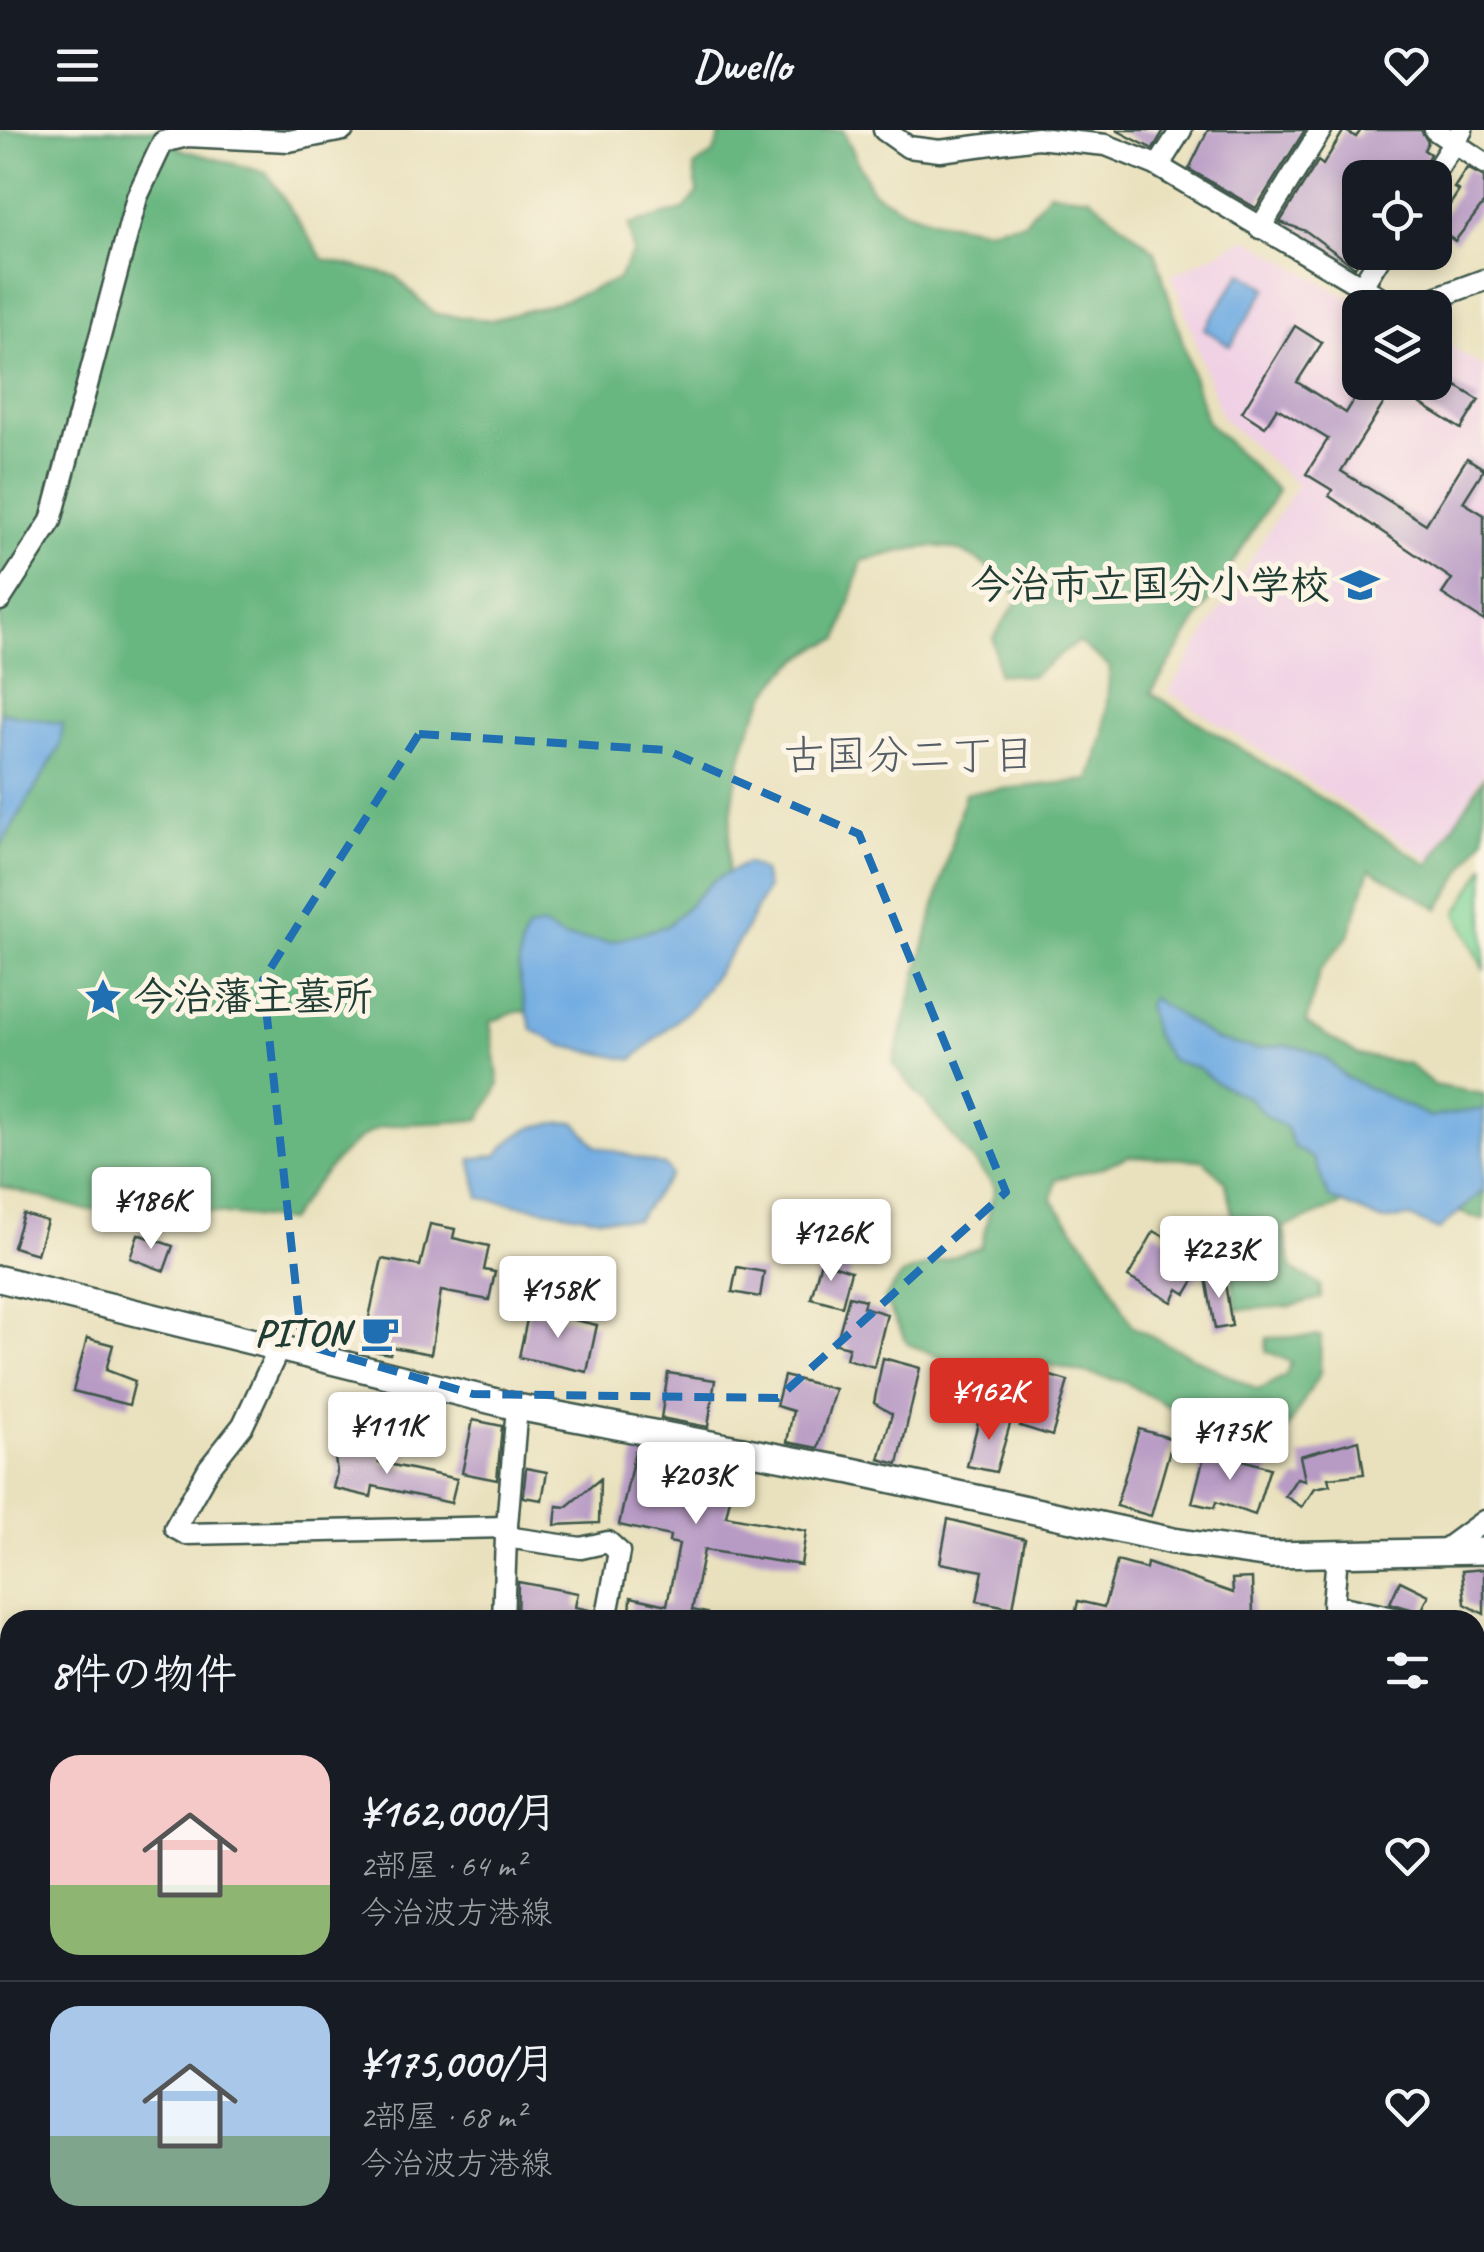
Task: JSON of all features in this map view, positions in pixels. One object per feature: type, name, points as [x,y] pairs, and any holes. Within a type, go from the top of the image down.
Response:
[{"type":"main road","points":[[0,1278],[517,1408],[852,1471],[1173,1541],[1270,1555],[1484,1550]]},
{"type":"street","points":[[0,600],[51,520],[138,197],[163,142],[187,136],[289,141],[318,131],[342,130]]},
{"type":"street","points":[[884,130],[908,146],[940,151],[1004,136],[1040,134],[1106,145],[1158,166],[1393,306],[1419,304],[1484,280]]},
{"type":"street","points":[[1158,166],[1181,130]]},
{"type":"street","points":[[1260,228],[1322,130]]},
{"type":"street","points":[[1435,130],[1458,136],[1484,163]]},
{"type":"street","points":[[1443,160],[1458,136]]},
{"type":"street","points":[[1360,289],[1372,270]]},
{"type":"street","points":[[279,1348],[243,1425],[209,1468],[175,1528],[186,1534],[507,1532],[581,1548],[608,1542],[619,1552],[608,1610]]},
{"type":"street","points":[[503,1610],[517,1408]]},
{"type":"street","points":[[1440,1553],[1484,1520]]},
{"type":"street","points":[[1337,1554],[1333,1604],[1360,1610]]},
{"type":"highlighted area","points":[[419,734],[666,750],[859,834],[1006,1192],[778,1398],[473,1394],[302,1344],[263,980]]},
{"type":"shaded area","name":"今治市立国分小学校","points":[[1247,238],[1342,294],[1342,400],[1452,400],[1452,347],[1484,368],[1484,772],[1432,861],[1169,692],[1297,485],[1222,418],[1172,275]]},
{"type":"green space","points":[[0,130],[171,130],[180,149],[267,173],[323,259],[395,276],[434,314],[491,320],[560,302],[617,280],[633,252],[629,225],[683,210],[697,194],[694,167],[714,153],[722,130],[843,130],[872,191],[906,211],[936,221],[985,229],[1025,222],[1049,192],[1089,197],[1155,251],[1207,422],[1278,491],[1151,693],[1429,865],[1484,777],[1484,837],[1439,909],[1370,869],[1349,935],[1320,970],[1306,1023],[1359,1055],[1409,1064],[1434,1085],[1484,1094],[1484,1220],[1448,1209],[1363,1196],[1283,1228],[1292,1269],[1320,1285],[1321,1298],[1292,1306],[1237,1310],[1230,1267],[1211,1251],[1214,1230],[1234,1223],[1225,1181],[1203,1160],[1128,1156],[1101,1168],[1056,1179],[1052,1200],[1098,1260],[1132,1326],[1258,1390],[1286,1375],[1291,1362],[1266,1351],[1267,1338],[1321,1336],[1320,1373],[1269,1461],[1237,1461],[1186,1416],[1124,1382],[1050,1365],[954,1363],[908,1344],[884,1299],[903,1274],[981,1247],[995,1187],[893,1064],[965,793],[1090,780],[1104,734],[1110,667],[1078,642],[1032,676],[998,674],[993,638],[1020,597],[981,562],[948,548],[931,547],[862,561],[839,639],[803,657],[776,682],[756,714],[735,790],[727,907],[610,1008],[516,1012],[490,1022],[499,1085],[480,1119],[374,1130],[332,1165],[288,1221],[156,1206],[86,1210],[0,1186]]},
{"type":"green space","points":[[1484,867],[1484,970],[1457,913]]},
{"type":"water","points":[[1242,272],[1267,288],[1230,346],[1204,329]]},
{"type":"water","points":[[0,712],[63,724],[60,747],[0,847]]},
{"type":"water","points":[[747,863],[763,871],[767,888],[742,936],[695,1004],[632,1060],[564,1046],[532,1030],[519,966],[528,929],[542,926],[564,938],[610,942],[667,926],[714,880]]},
{"type":"water","points":[[1152,998],[1216,1040],[1256,1049],[1284,1045],[1306,1049],[1327,1059],[1345,1077],[1430,1117],[1484,1109],[1484,1190],[1439,1230],[1410,1217],[1383,1221],[1329,1198],[1314,1159],[1294,1147],[1286,1128],[1266,1116],[1249,1098],[1215,1082],[1198,1068],[1171,1060],[1155,1037],[1147,1005]]},
{"type":"water","points":[[575,1122],[596,1146],[666,1166],[671,1175],[636,1220],[591,1217],[480,1198],[471,1159],[497,1155],[514,1138],[532,1128]]},
{"type":"building","points":[[1116,130],[1164,130],[1153,149]]},
{"type":"building","points":[[1208,130],[1305,130],[1256,208],[1189,169]]},
{"type":"building","points":[[1344,130],[1356,137],[1361,130],[1421,130],[1428,142],[1424,150],[1430,154],[1427,160],[1342,160],[1342,257],[1306,231],[1280,222],[1318,161],[1323,165]]},
{"type":"building","points":[[1467,168],[1484,177],[1484,203],[1455,241],[1452,202],[1459,191],[1454,188]]},
{"type":"building","points":[[1295,326],[1322,343],[1297,382],[1346,413],[1354,400],[1386,400],[1341,471],[1426,524],[1467,458],[1484,469],[1463,502],[1484,515],[1484,621],[1442,594],[1452,579],[1329,496],[1332,490],[1306,474],[1328,439],[1277,408],[1265,427],[1242,412]]},
{"type":"building","points":[[1452,383],[1479,400],[1461,429],[1415,400],[1452,400]]},
{"type":"building","points":[[23,1214],[47,1221],[37,1254],[13,1247]]},
{"type":"building","points":[[430,1224],[455,1229],[453,1238],[489,1246],[484,1270],[495,1272],[489,1300],[441,1291],[431,1354],[392,1347],[390,1354],[362,1349],[382,1259],[420,1266]]},
{"type":"building","points":[[1154,1231],[1191,1252],[1186,1262],[1200,1270],[1186,1294],[1178,1289],[1172,1302],[1128,1277]]},
{"type":"building","points":[[138,1234],[173,1246],[164,1271],[130,1258]]},
{"type":"building","points":[[821,1261],[851,1271],[842,1306],[811,1298]]},
{"type":"building","points":[[737,1267],[764,1272],[760,1297],[732,1292]]},
{"type":"building","points":[[1205,1272],[1224,1277],[1232,1326],[1215,1329]]},
{"type":"building","points":[[849,1296],[865,1300],[863,1307],[887,1314],[874,1367],[846,1359],[849,1347],[836,1344]]},
{"type":"building","points":[[529,1310],[597,1325],[587,1372],[519,1357]]},
{"type":"building","points":[[87,1338],[113,1345],[106,1370],[135,1381],[129,1405],[73,1391]]},
{"type":"building","points":[[883,1358],[920,1368],[898,1464],[879,1459],[892,1414],[874,1403]]},
{"type":"building","points":[[1037,1372],[1068,1381],[1052,1436],[1020,1426]]},
{"type":"building","points":[[668,1373],[715,1380],[708,1427],[661,1418]]},
{"type":"building","points":[[784,1376],[835,1389],[818,1448],[787,1442],[793,1411],[776,1406]]},
{"type":"building","points":[[980,1415],[1011,1421],[996,1472],[967,1466]]},
{"type":"building","points":[[473,1420],[502,1426],[497,1480],[462,1473]]},
{"type":"building","points":[[1139,1429],[1173,1439],[1151,1516],[1116,1506]]},
{"type":"building","points":[[1359,1440],[1364,1474],[1328,1478],[1330,1485],[1315,1488],[1302,1507],[1285,1496],[1297,1478],[1305,1480],[1300,1456]]},
{"type":"building","points":[[333,1444],[381,1455],[379,1462],[457,1479],[451,1503],[373,1486],[371,1497],[333,1488],[337,1472]]},
{"type":"building","points":[[1206,1449],[1270,1468],[1255,1515],[1216,1502],[1214,1508],[1192,1503]]},
{"type":"building","points":[[635,1451],[736,1472],[726,1516],[806,1531],[801,1565],[704,1550],[692,1610],[630,1610],[631,1597],[667,1605],[679,1544],[669,1542],[670,1536],[619,1525]]},
{"type":"building","points":[[526,1468],[547,1472],[542,1500],[523,1497]]},
{"type":"building","points":[[600,1479],[599,1523],[555,1525],[557,1506],[566,1507]]},
{"type":"building","points":[[948,1519],[1025,1539],[1013,1608],[977,1601],[983,1571],[940,1563]]},
{"type":"building","points":[[1117,1561],[1146,1569],[1147,1563],[1233,1593],[1232,1579],[1252,1578],[1253,1610],[1076,1610],[1078,1601],[1104,1607]]},
{"type":"building","points":[[1484,1569],[1484,1610],[1465,1604],[1462,1571]]},
{"type":"building","points":[[1400,1581],[1429,1595],[1422,1610],[1390,1603]]},
{"type":"building","points":[[518,1582],[578,1593],[575,1607],[589,1610],[517,1610]]},
{"type":"place","name":"今治市立国分小学校","points":[[1360,585]]},
{"type":"place","name":"今治藩主墓所","points":[[103,997]]},
{"type":"place","name":"PITON","points":[[380,1333]]},
{"type":"district","name":"古国分二丁目","points":[[909,755]]}]
